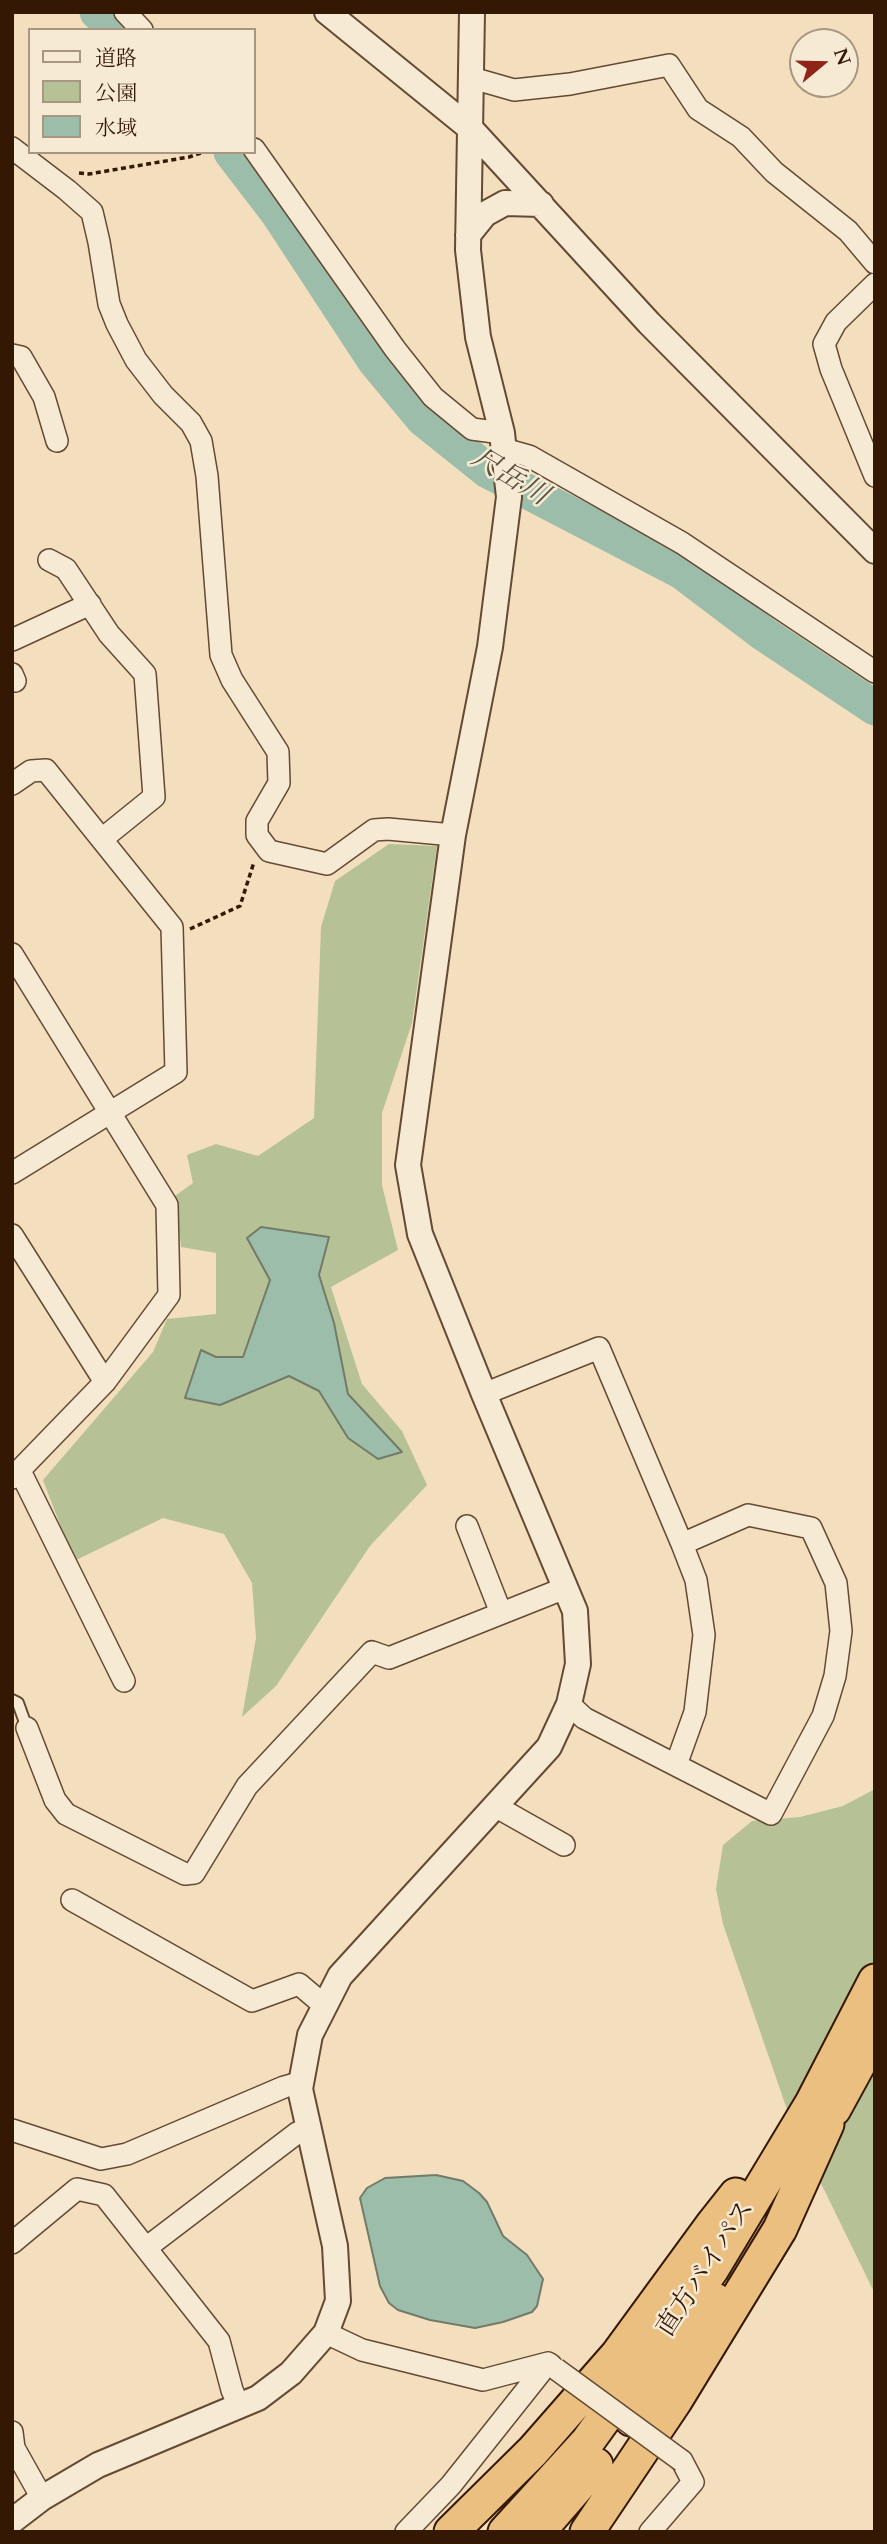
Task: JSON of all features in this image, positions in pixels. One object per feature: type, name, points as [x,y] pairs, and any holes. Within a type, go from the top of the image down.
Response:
[{"type":"highway","name":"直方バイパス","points":[[538,2532],[604,2456],[682,2352],[820,2113],[875,1982]]},
{"type":"highway","name":"直方バイパス","points":[[505,2532],[588,2441],[875,2034]]},
{"type":"highway","points":[[451,2532],[533,2451],[618,2354],[713,2224],[820,2113]]},
{"type":"highway","points":[[587,2532],[675,2401],[780,2229],[820,2113]]},
{"type":"street","points":[[125,12],[140,28]]},
{"type":"street","points":[[327,12],[471,129],[649,323],[875,550]]},
{"type":"street","points":[[12,2521],[42,2498],[98,2465],[258,2398],[291,2373],[326,2333],[338,2301],[335,2246],[300,2089],[310,2035],[340,1976],[549,1747],[569,1704],[578,1664],[575,1611],[420,1234],[408,1165],[453,835],[490,647],[509,497],[503,445],[478,337],[468,250],[472,12]]},
{"type":"street","points":[[472,78],[514,90],[570,84],[669,65],[698,109],[741,137],[774,172],[848,231],[875,263]]},
{"type":"street","points":[[12,148],[92,212],[109,304],[117,324],[136,360],[163,395],[191,423],[201,441],[207,476],[221,655],[232,680],[278,752],[279,783],[257,821],[257,835],[269,850],[327,864],[374,830],[453,835]]},
{"type":"street","points":[[256,152],[395,349],[433,397],[472,429],[529,456],[682,544],[875,672]]},
{"type":"street","points":[[468,235],[485,214],[505,203],[541,204]]},
{"type":"street","points":[[875,284],[836,322],[824,344],[831,369],[875,476]]},
{"type":"street","points":[[12,355],[21,357],[44,397],[57,441]]},
{"type":"street","points":[[49,560],[66,569],[109,634],[145,674],[154,797],[102,839]]},
{"type":"street","points":[[12,640],[90,604]]},
{"type":"street","points":[[12,783],[31,771],[46,770],[172,927],[176,1072],[12,1173]]},
{"type":"street","points":[[12,954],[167,1205],[169,1295],[105,1382],[16,1474],[124,1681]]},
{"type":"street","points":[[12,1235],[105,1382]]},
{"type":"street","points":[[484,1394],[599,1348],[696,1580],[704,1635],[695,1712],[676,1765]]},
{"type":"street","points":[[569,1704],[584,1718],[771,1814],[823,1716],[835,1676],[841,1631],[836,1583],[811,1528],[748,1515],[682,1544]]},
{"type":"street","points":[[467,1526],[501,1614]]},
{"type":"street","points":[[27,1728],[55,1800],[65,1814],[184,1874],[194,1873],[247,1786],[373,1652],[389,1658],[565,1588]]},
{"type":"street","points":[[495,1805],[564,1845]]},
{"type":"street","points":[[72,1900],[252,2001],[299,1984],[324,2006]]},
{"type":"street","points":[[12,2130],[101,2158],[127,2154],[284,2087],[302,2082]]},
{"type":"street","points":[[146,2248],[297,2133],[309,2129]]},
{"type":"street","points":[[12,2243],[77,2189],[104,2195],[219,2341],[239,2406]]},
{"type":"street","points":[[326,2333],[362,2350],[483,2380],[552,2366],[682,2461],[693,2482],[650,2532]]},
{"type":"street","points":[[407,2532],[451,2485],[552,2366]]},
{"type":"street","points":[[12,2432],[15,2448],[42,2498]]},
{"type":"lane","points":[[12,1700],[18,1703],[27,1728]]},
{"type":"path","points":[[74,172],[89,174],[198,154]]},
{"type":"path","points":[[173,937],[240,906],[261,839]]},
{"type":"green space","points":[[389,844],[437,846],[412,1023],[382,1113],[382,1185],[398,1250],[331,1287],[362,1384],[402,1431],[427,1485],[370,1546],[276,1686],[242,1717],[256,1638],[252,1583],[224,1534],[163,1518],[74,1561],[43,1480],[153,1352],[167,1319],[216,1314],[216,1253],[181,1247],[175,1196],[193,1183],[187,1155],[216,1144],[258,1156],[314,1118],[321,927],[335,881]]},
{"type":"green space","points":[[875,1789],[875,2294],[792,2124],[723,1924],[716,1889],[723,1845],[752,1821],[800,1817],[843,1806]]},
{"type":"water","points":[[261,1227],[329,1237],[319,1275],[334,1323],[348,1394],[402,1452],[378,1459],[348,1438],[319,1391],[289,1376],[220,1405],[185,1398],[201,1350],[216,1357],[243,1357],[270,1280],[247,1238]]},
{"type":"water","points":[[436,2175],[463,2181],[479,2193],[487,2202],[503,2236],[527,2255],[543,2279],[537,2306],[532,2312],[475,2328],[430,2320],[398,2310],[389,2303],[380,2286],[360,2198],[367,2188],[385,2178]]},
{"type":"waterway","name":"尺岳川","points":[[97,12],[113,28]]},
{"type":"waterway","name":"尺岳川","points":[[233,154],[277,212],[374,360],[423,419],[488,471],[682,572],[764,634],[875,708]]}]
